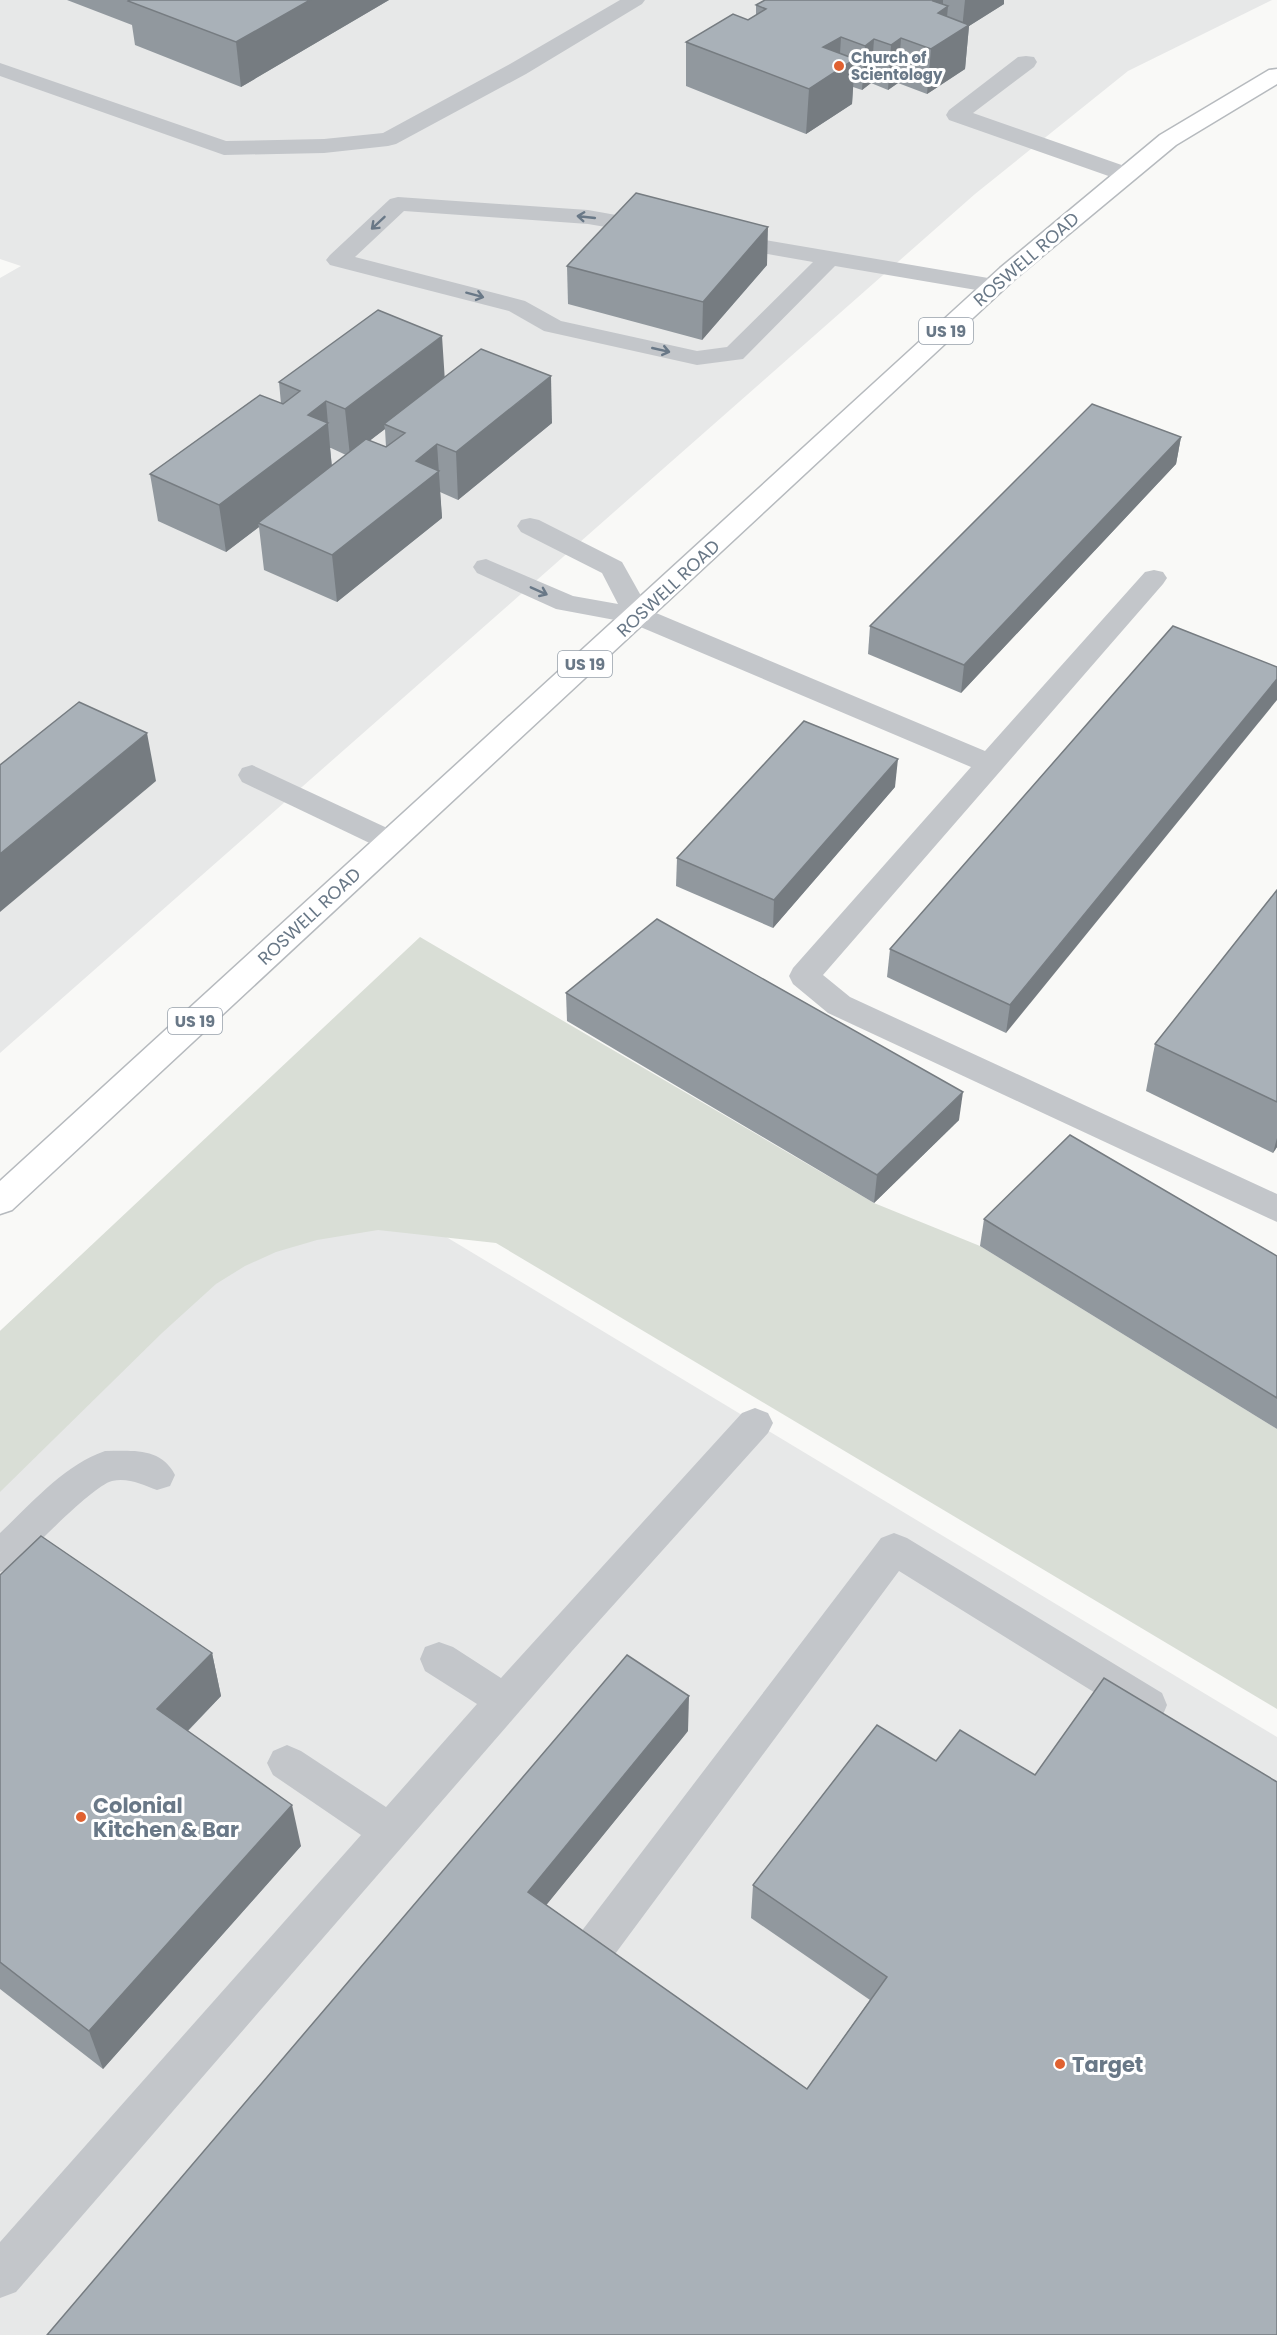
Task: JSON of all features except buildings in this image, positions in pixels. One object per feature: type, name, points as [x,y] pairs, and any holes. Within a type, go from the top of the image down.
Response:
[{"type":"main road","name":"ROSWELL ROAD","points":[[0,1201],[994,286],[1168,140],[1277,75]]},
{"type":"street","points":[[0,69],[224,148],[324,146],[388,139],[518,69],[635,0]]},
{"type":"street","points":[[1026,62],[957,115],[1125,174]]},
{"type":"street","points":[[830,258],[734,354],[697,358],[553,326],[516,306],[338,260],[398,204],[588,217],[692,235],[830,258],[994,286]]},
{"type":"street","points":[[530,526],[613,568],[638,616]]},
{"type":"street","points":[[486,567],[567,603],[638,616],[990,764]]},
{"type":"street","points":[[1154,578],[804,976],[839,1005],[1277,1209]]},
{"type":"street","points":[[252,775],[390,841]]},
{"type":"street","points":[[0,2276],[634,1554],[755,1423]]},
{"type":"street","points":[[0,1556],[72,1489],[105,1466],[143,1466],[157,1475]]},
{"type":"street","points":[[583,1963],[894,1549],[1176,1722]]},
{"type":"street","points":[[439,1659],[504,1701]]},
{"type":"street","points":[[288,1763],[390,1831]]},
{"type":"shaded area","points":[[0,0],[1272,0],[1128,71],[975,194],[0,1053],[0,278],[21,266],[0,259]]},
{"type":"shaded area","points":[[420,937],[874,1203],[980,1246],[1277,1429],[1277,1709],[496,1243],[378,1230],[317,1240],[276,1252],[245,1266],[216,1284],[162,1333],[0,1492],[0,1331]]},
{"type":"shaded area","points":[[237,1111],[1277,1737],[1277,2335],[0,2335],[0,1331]]},
{"type":"place","name":"Church of Scientology","points":[[839,66]]},
{"type":"place","name":"Colonial Kitchen & Bar","points":[[81,1817]]},
{"type":"place","name":"Target","points":[[1060,2064]]}]
